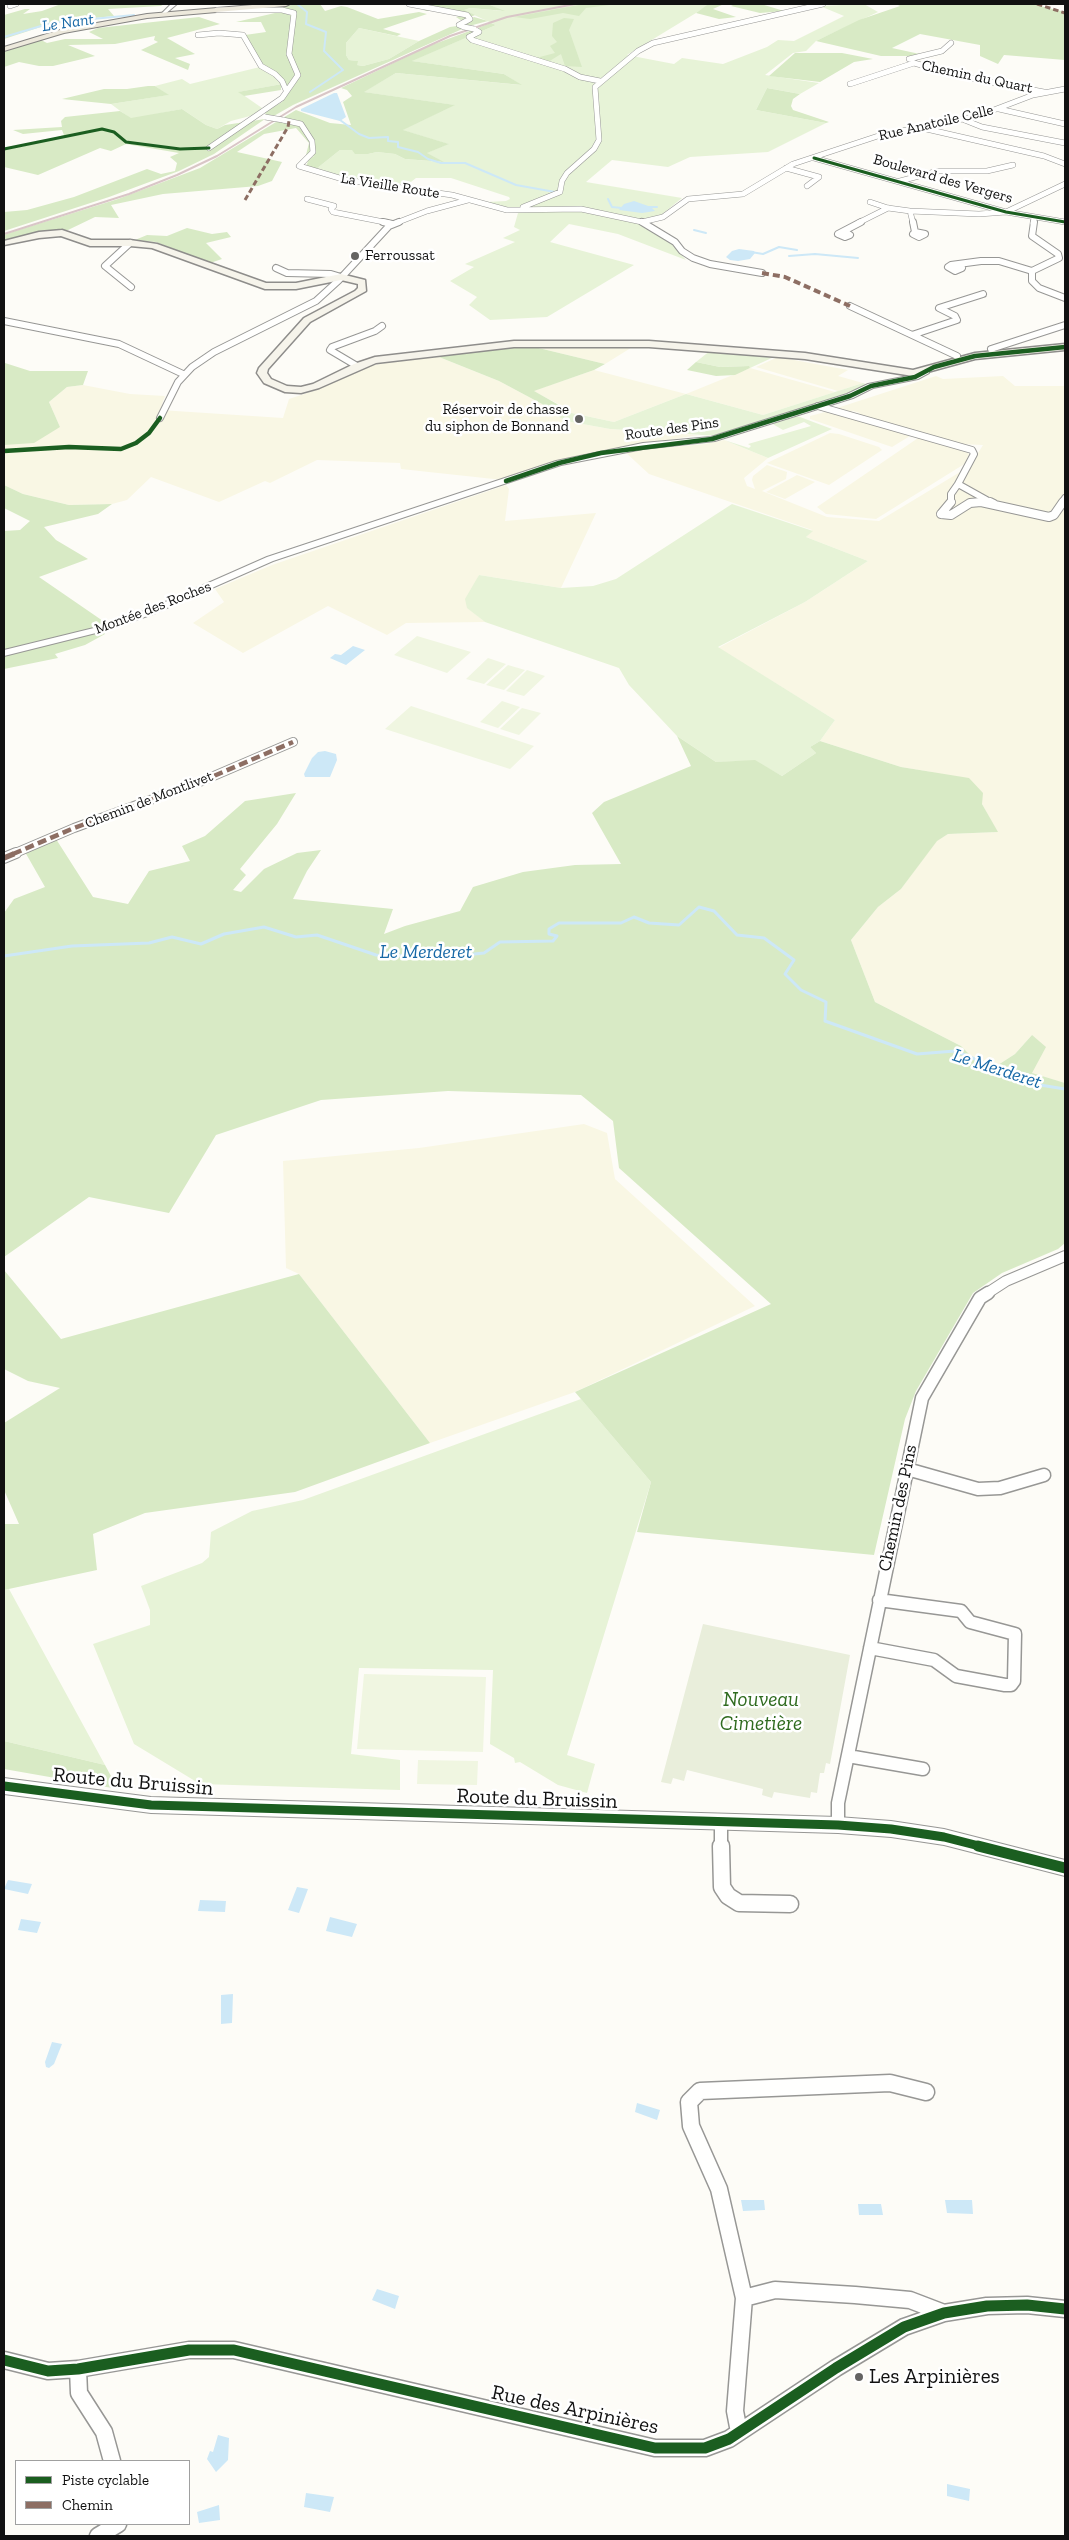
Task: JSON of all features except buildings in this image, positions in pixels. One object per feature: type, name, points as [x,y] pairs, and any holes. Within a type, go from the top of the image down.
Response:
[{"type":"main road","points":[[4,48],[63,32],[162,14],[286,4]]},
{"type":"main road","points":[[4,243],[58,233],[90,243],[130,243],[154,246],[265,286],[296,286],[341,277],[362,282],[363,289],[307,320],[264,368],[262,373],[267,381],[285,389],[301,390],[316,386],[357,366],[375,360],[514,344],[649,344],[806,356],[842,360],[913,376],[959,357],[1065,347]]},
{"type":"street","points":[[10,6],[16,4]]},
{"type":"street","points":[[162,14],[171,4]]},
{"type":"street","points":[[409,4],[467,15],[470,19],[459,25],[479,32],[469,37],[472,40],[600,82]]},
{"type":"street","points":[[517,210],[560,192],[562,180],[567,173],[594,149],[599,140],[595,87],[638,51],[653,43],[822,4]]},
{"type":"street","points":[[210,148],[259,116],[282,98],[298,75],[289,54],[296,16],[294,13],[282,10],[217,10]]},
{"type":"street","points":[[198,35],[219,33],[243,35],[261,66],[279,78],[286,90]]},
{"type":"street","points":[[914,63],[905,60],[942,51],[952,42]]},
{"type":"street","name":"Chemin du Quart","points":[[850,84],[914,63],[964,77],[1047,92]]},
{"type":"street","name":"Rue Anatoile Celle","points":[[642,222],[663,217],[688,199],[743,194],[786,168],[881,135],[962,119],[999,109],[1033,95],[1065,89]]},
{"type":"street","points":[[999,109],[1065,124]]},
{"type":"street","name":"La Vieille Route","points":[[259,116],[301,124],[312,141],[314,152],[300,163],[299,166],[303,168],[346,180],[452,195],[517,210],[581,209],[642,222],[675,242],[682,251],[693,258],[710,264],[762,273]]},
{"type":"street","points":[[962,119],[982,127],[1065,144]]},
{"type":"street","points":[[917,127],[1044,156],[1065,164]]},
{"type":"street","name":"Boulevard des Vergers","points":[[814,158],[1006,212],[1065,222]]},
{"type":"street","points":[[900,181],[938,171],[987,171],[1012,165]]},
{"type":"street","points":[[786,168],[819,177],[807,186]]},
{"type":"street","points":[[870,202],[888,208],[960,215],[1006,212],[1065,184]]},
{"type":"street","points":[[307,199],[334,206],[331,209],[333,212],[392,224]]},
{"type":"street","points":[[160,418],[184,374],[214,352],[310,305],[341,277],[369,245],[392,224],[427,211],[468,200]]},
{"type":"street","points":[[845,232],[888,208]]},
{"type":"street","points":[[910,211],[915,232]]},
{"type":"street","points":[[956,265],[981,261],[998,261],[1032,270],[1059,258],[1058,254],[1032,236],[1034,218]]},
{"type":"street","points":[[130,243],[104,266],[130,287]]},
{"type":"street","points":[[276,268],[288,273],[341,277]]},
{"type":"street","points":[[1032,270],[1032,281],[1039,288],[1065,298]]},
{"type":"street","points":[[912,335],[956,321],[957,317],[939,308],[983,294]]},
{"type":"street","points":[[850,306],[959,357]]},
{"type":"street","points":[[4,321],[118,344],[184,374]]},
{"type":"street","points":[[993,354],[991,349],[1065,325]]},
{"type":"street","points":[[357,366],[330,350],[332,347],[375,331],[382,326]]},
{"type":"street","name":"Route des Pins","points":[[270,560],[559,463],[643,446],[712,439],[913,376]]},
{"type":"street","points":[[818,406],[972,450],[974,454],[951,494],[951,503],[941,514],[951,515],[970,503],[994,504],[1049,517],[1054,516],[1065,498]]},
{"type":"street","points":[[958,484],[994,504]]},
{"type":"street","name":"Montée des Roches","points":[[4,653],[105,628],[150,612],[270,560]]},
{"type":"street","name":"Chemin de Montlivet","points":[[4,858],[74,828],[202,781],[293,742]]},
{"type":"street","name":"Chemin des Pins","points":[[838,1825],[838,1803],[922,1398],[980,1298],[1006,1281],[1065,1256]]},
{"type":"street","points":[[907,1469],[978,1489],[1000,1488],[1044,1475]]},
{"type":"street","points":[[870,1648],[934,1660],[956,1676],[1005,1685],[1011,1685],[1014,1682],[1015,1634],[970,1622],[960,1612],[879,1600]]},
{"type":"street","points":[[848,1756],[923,1769]]},
{"type":"street","name":"Route du Bruissin","points":[[4,1786],[151,1805],[838,1825],[891,1829],[944,1837],[1065,1868]]},
{"type":"street","points":[[721,1822],[722,1887],[728,1896],[739,1903],[790,1904]]},
{"type":"street","points":[[739,2432],[735,2411],[744,2298],[719,2189],[691,2126],[689,2102],[700,2091],[890,2083],[926,2092]]},
{"type":"street","points":[[744,2298],[775,2290],[855,2295],[910,2300],[944,2313]]},
{"type":"street","name":"Rue des Arpinières","points":[[4,2360],[48,2371],[78,2369],[97,2364],[189,2350],[234,2350],[654,2448],[705,2448],[729,2439],[836,2368],[904,2327],[944,2313],[987,2306],[1027,2305],[1065,2309]]},
{"type":"street","points":[[78,2369],[79,2393],[104,2432],[112,2460]]},
{"type":"street","points":[[98,2536],[116,2525]]},
{"type":"shaded area","points":[[526,345],[634,346],[605,364]]},
{"type":"shaded area","points":[[434,355],[499,381],[542,404],[566,421],[610,429],[698,435],[584,455],[503,480],[401,469],[400,463],[317,460],[270,483],[265,481],[219,502],[151,477],[127,500],[112,504],[69,505],[23,494],[4,485],[4,445],[60,427],[49,402],[67,387],[83,385],[130,394],[165,396],[160,410],[283,418],[289,399],[316,390],[362,367]]},
{"type":"shaded area","points":[[778,357],[848,370],[838,376],[863,383],[838,391],[756,367]]},
{"type":"shaded area","points":[[750,368],[835,392],[763,415],[686,394]]},
{"type":"shaded area","points":[[594,370],[686,394],[614,422],[567,412],[566,408],[533,391]]},
{"type":"shaded area","points":[[936,376],[943,379],[1003,376],[1015,386],[1065,386],[1065,1083],[1032,1074],[1032,1035],[1015,1054],[987,1072],[961,1046],[875,1002],[851,940],[878,907],[901,889],[936,841],[948,834],[997,832],[982,804],[931,772],[901,767],[820,741],[835,720],[718,648],[805,602],[868,561],[806,537],[812,530],[649,474],[624,451],[705,444],[724,440],[768,458],[744,478],[747,486],[755,489],[752,480],[753,476],[767,465],[787,472],[786,479],[762,491],[827,517],[879,521],[970,466],[983,445],[960,444],[858,416],[860,413],[853,411],[847,413],[834,409]]},
{"type":"shaded area","points":[[829,411],[909,433],[910,436],[892,447],[810,419],[810,416]]},
{"type":"shaded area","points":[[830,433],[839,434],[879,447],[882,450],[829,485],[767,463]]},
{"type":"shaded area","points":[[921,436],[964,450],[969,454],[966,463],[876,519],[826,514],[817,507]]},
{"type":"shaded area","points":[[797,475],[815,482],[785,499],[766,492]]},
{"type":"shaded area","points":[[506,485],[509,489],[505,521],[596,513],[561,588],[479,575],[468,608],[485,622],[406,623],[387,635],[328,606],[243,653],[193,623],[224,602],[215,589],[272,565]]},
{"type":"shaded area","points":[[584,1124],[607,1133],[615,1179],[755,1306],[575,1392],[430,1443],[299,1274],[286,1268],[283,1161],[419,1148]]},
{"type":"green space","points":[[61,4],[164,4],[161,6],[108,9],[114,16],[56,22],[4,39],[4,15],[25,9],[30,9],[23,14],[42,11]]},
{"type":"green space","points":[[320,4],[325,11],[341,6],[347,7],[378,19],[419,12],[427,14],[383,29],[401,34],[397,36],[359,28],[346,43],[346,55],[349,60],[358,61],[357,65],[363,66],[389,59],[419,41],[474,17],[488,21],[469,26],[424,46],[293,105],[272,117],[266,116],[265,112],[282,102],[291,88],[281,87],[281,90],[244,96],[238,92],[282,84],[273,75],[260,67],[244,41],[245,35],[266,32],[261,22],[236,22],[275,13],[277,7]]},
{"type":"green space","points":[[412,4],[479,4],[490,5],[505,11],[470,8],[464,10],[475,15],[462,21],[456,17],[460,16],[441,11],[423,11],[430,9]]},
{"type":"green space","points":[[479,4],[708,5],[627,55],[674,64],[682,58],[723,64],[767,47],[778,40],[794,41],[844,16],[820,6],[864,4],[878,12],[816,41],[806,51],[793,53],[765,75],[819,83],[800,94],[767,88],[756,110],[826,123],[768,152],[690,157],[668,167],[612,160],[586,182],[682,198],[645,228],[670,242],[686,260],[618,234],[569,224],[550,242],[634,265],[547,317],[490,320],[469,305],[477,297],[450,281],[474,267],[465,264],[515,242],[503,238],[520,230],[514,227],[518,213],[487,202],[506,201],[510,199],[509,197],[451,178],[416,178],[407,185],[390,182],[388,185],[349,179],[315,170],[340,150],[352,150],[368,154],[377,152],[395,154],[405,159],[443,162],[426,153],[448,144],[402,130],[454,105],[363,92],[396,73],[521,85],[504,74],[411,61],[496,25],[463,10],[470,8],[503,11],[490,5]]},
{"type":"green space","points":[[584,4],[617,4],[586,8],[579,16],[563,13],[530,19],[514,17]]},
{"type":"green space","points":[[706,4],[724,4],[713,9],[736,17],[719,19],[696,13]]},
{"type":"green space","points":[[735,4],[761,4],[784,11],[760,13],[731,6]]},
{"type":"green space","points":[[896,4],[1032,4],[1065,12],[1065,60],[1004,55],[998,64],[980,56],[980,45],[920,34],[892,48],[929,56],[881,56],[816,41],[859,20],[900,6]]},
{"type":"green space","points":[[199,17],[220,24],[167,38],[195,54],[175,58],[190,64],[188,70],[141,50],[158,42],[154,40],[155,36],[115,44],[68,45],[95,56],[53,66],[39,66],[19,62],[4,67],[4,52],[39,39],[47,43],[65,39],[103,39],[89,32],[98,28]]},
{"type":"green space","points":[[564,18],[574,19],[569,30],[582,67],[565,66],[561,54],[548,62],[536,58],[555,53],[550,46],[557,42],[552,36],[553,23]]},
{"type":"green space","points":[[491,23],[496,25],[412,61],[504,74],[522,85],[396,73],[364,92],[455,105],[403,130],[449,144],[427,153],[444,162],[405,159],[395,154],[377,152],[355,154],[352,150],[340,150],[315,170],[306,166],[309,159],[314,156],[306,155],[309,143],[296,128],[264,134],[237,152],[282,162],[272,181],[258,186],[163,194],[111,205],[119,218],[95,217],[68,230],[54,231],[4,242],[4,235],[118,199],[200,168],[296,110],[330,123],[351,125],[343,102],[352,96],[347,90],[341,88],[429,46]]},
{"type":"green space","points":[[359,28],[419,41],[389,59],[363,66],[357,65],[357,61],[349,60],[346,55],[346,43]]},
{"type":"green space","points":[[795,53],[842,53],[873,59],[854,62],[820,82],[769,76]]},
{"type":"green space","points":[[260,67],[273,75],[282,84],[239,92],[262,108],[254,115],[231,121],[217,129],[206,125],[182,109],[131,119],[111,104],[168,95],[155,86],[182,79],[190,84]]},
{"type":"green space","points":[[155,86],[169,95],[111,104],[62,99],[104,89],[127,89]]},
{"type":"green space","points":[[767,88],[800,94],[793,99],[791,106],[793,110],[829,122],[756,110]]},
{"type":"green space","points":[[182,109],[206,125],[217,129],[225,125],[265,119],[214,154],[179,171],[109,197],[4,231],[4,212],[27,210],[74,197],[147,169],[161,174],[175,171],[177,163],[170,157],[179,153],[126,144],[111,151],[100,148],[38,175],[4,167],[4,148],[25,146],[64,135],[62,130],[23,134],[13,130],[62,127],[61,121],[65,117],[120,111],[131,118]]},
{"type":"green space","points":[[187,228],[212,234],[227,232],[231,237],[206,243],[222,259],[210,263],[156,242],[135,240],[147,235],[167,236]]},
{"type":"green space","points":[[526,345],[605,364],[594,370],[534,391],[566,409],[567,412],[556,415],[542,404],[499,381],[434,355]]},
{"type":"green space","points":[[711,350],[776,356],[750,368],[748,366],[720,367],[696,362]]},
{"type":"green space","points":[[4,357],[5,363],[30,371],[88,371],[83,385],[67,387],[49,402],[60,427],[34,443],[4,445]]},
{"type":"green space","points":[[696,362],[720,367],[749,366],[750,368],[735,375],[716,376],[687,370]]},
{"type":"green space","points":[[863,383],[871,386],[718,436],[610,429],[566,421],[556,415],[567,412],[614,422],[686,394],[763,415]]},
{"type":"green space","points":[[793,416],[832,429],[768,458],[724,440],[749,448],[751,446],[748,444],[811,426],[804,422],[783,430],[771,423]]},
{"type":"green space","points":[[4,485],[23,494],[69,505],[112,504],[98,514],[44,527],[56,540],[88,559],[39,577],[103,621],[105,634],[85,645],[55,654],[58,658],[4,669],[4,531],[20,530],[30,521],[4,508]]},
{"type":"green space","points":[[732,504],[813,531],[806,537],[868,561],[805,602],[718,647],[835,720],[820,741],[810,747],[816,753],[782,776],[755,761],[716,762],[677,736],[629,685],[619,668],[485,622],[467,608],[465,599],[479,575],[561,588],[593,586],[616,579]]},
{"type":"green space","points":[[417,636],[471,652],[447,673],[394,655]]},
{"type":"green space","points":[[488,658],[506,664],[484,684],[466,679]]},
{"type":"green space","points":[[508,665],[525,670],[504,690],[486,685]]},
{"type":"green space","points":[[527,670],[545,676],[524,696],[506,691]]},
{"type":"green space","points":[[502,701],[520,707],[498,728],[480,722]]},
{"type":"green space","points":[[411,706],[534,746],[510,769],[385,729]]},
{"type":"green space","points":[[522,708],[541,713],[519,735],[500,729]]},
{"type":"green space","points":[[677,736],[716,762],[755,760],[782,776],[816,753],[810,747],[820,741],[901,767],[969,778],[983,793],[982,804],[998,832],[948,834],[937,841],[901,889],[878,907],[851,940],[875,1002],[961,1046],[987,1072],[1015,1054],[1032,1035],[1046,1047],[1032,1073],[1065,1083],[1065,1243],[1058,1249],[1002,1273],[973,1293],[916,1391],[905,1419],[874,1555],[637,1532],[651,1482],[575,1392],[771,1304],[619,1168],[613,1121],[581,1095],[448,1091],[321,1100],[216,1135],[169,1213],[89,1197],[4,1257],[4,913],[14,899],[45,887],[25,852],[56,839],[93,897],[128,904],[149,871],[190,861],[182,846],[205,836],[245,801],[296,793],[277,824],[240,869],[246,875],[233,890],[241,892],[264,869],[297,853],[321,850],[307,871],[293,899],[393,909],[384,934],[405,926],[460,911],[473,887],[523,872],[575,865],[621,864],[592,813],[604,802],[691,766]]},
{"type":"green space","points":[[4,1270],[61,1339],[299,1274],[430,1443],[295,1492],[145,1513],[93,1534],[97,1570],[4,1590],[4,1524],[19,1524],[4,1490],[4,1423],[60,1388],[28,1381],[4,1369]]},
{"type":"green space","points":[[581,1399],[651,1482],[567,1755],[595,1764],[587,1793],[558,1785],[520,1762],[515,1763],[514,1758],[490,1744],[493,1670],[359,1668],[351,1754],[400,1760],[400,1790],[200,1784],[134,1744],[93,1644],[150,1625],[150,1610],[141,1586],[202,1563],[209,1557],[211,1532],[252,1511],[303,1500]]},
{"type":"green space","points":[[9,1589],[105,1765],[4,1741],[4,1590]]},
{"type":"green space","name":"Nouveau Cimetière","points":[[703,1624],[850,1655],[830,1764],[826,1763],[824,1773],[820,1773],[817,1793],[811,1792],[810,1798],[774,1792],[772,1798],[762,1795],[763,1789],[687,1770],[684,1781],[673,1778],[671,1784],[661,1782]]},
{"type":"green space","points":[[364,1674],[486,1677],[483,1752],[357,1749]]},
{"type":"green space","points":[[4,1741],[105,1765],[118,1789],[4,1769]]},
{"type":"green space","points":[[418,1760],[478,1761],[477,1785],[417,1784]]},
{"type":"water","points":[[337,93],[346,117],[340,121],[301,111],[301,109]]},
{"type":"water","points":[[634,201],[651,207],[655,211],[642,213],[619,210],[624,204]]},
{"type":"water","points":[[739,249],[754,251],[755,253],[750,259],[738,261],[730,260],[726,257],[732,251]]},
{"type":"water","points":[[353,646],[365,650],[346,665],[330,658],[335,654],[341,655]]},
{"type":"water","points":[[325,751],[336,754],[337,760],[330,777],[305,777],[304,774],[312,758],[318,752]]},
{"type":"water","points":[[8,1880],[32,1884],[28,1894],[4,1889]]},
{"type":"water","points":[[297,1887],[308,1889],[299,1913],[288,1910]]},
{"type":"water","points":[[200,1900],[226,1901],[225,1912],[198,1911]]},
{"type":"water","points":[[330,1917],[357,1924],[352,1937],[326,1931]]},
{"type":"water","points":[[21,1919],[41,1922],[37,1933],[18,1930]]},
{"type":"water","points":[[233,1994],[232,2023],[221,2024],[221,1995]]},
{"type":"water","points":[[52,2042],[62,2044],[54,2064],[49,2068],[46,2067],[45,2062]]},
{"type":"water","points":[[637,2103],[660,2110],[657,2120],[635,2112]]},
{"type":"water","points":[[741,2200],[764,2200],[765,2210],[743,2211]]},
{"type":"water","points":[[945,2200],[972,2200],[973,2214],[947,2213]]},
{"type":"water","points":[[858,2204],[881,2204],[883,2215],[859,2215]]},
{"type":"water","points":[[377,2289],[399,2296],[395,2309],[372,2300]]},
{"type":"water","points":[[218,2435],[229,2438],[228,2460],[216,2472],[207,2459],[210,2451],[213,2452]]},
{"type":"water","points":[[947,2484],[970,2489],[969,2501],[947,2496]]},
{"type":"water","points":[[306,2493],[334,2497],[330,2512],[304,2507]]},
{"type":"water","points":[[219,2505],[220,2520],[199,2523],[197,2512]]},
{"type":"waterway","points":[[297,4],[307,12],[306,24],[326,32],[324,51],[343,70],[310,92]]},
{"type":"waterway","name":"Le Nant","points":[[4,37],[51,23],[134,15]]},
{"type":"waterway","points":[[336,117],[359,134],[369,138],[388,137],[388,141],[398,142],[398,147],[418,152],[428,159],[441,163],[465,163],[516,185],[555,192]]},
{"type":"waterway","points":[[608,199],[612,207],[622,208]]},
{"type":"waterway","points":[[647,207],[657,207]]},
{"type":"waterway","points":[[694,230],[706,233]]},
{"type":"waterway","points":[[751,252],[763,254],[779,247],[797,250]]},
{"type":"waterway","points":[[789,256],[815,254],[858,258]]},
{"type":"waterway","name":"Le Merderet","points":[[4,956],[72,946],[149,943],[172,937],[201,944],[224,934],[264,927],[296,937],[317,935],[376,955],[446,957],[484,953],[500,942],[553,941],[557,936],[549,934],[549,929],[559,923],[621,923],[634,917],[649,923],[679,925],[699,907],[714,911],[737,935],[764,938],[794,960],[785,974],[801,990],[826,1002],[825,1021],[917,1054],[955,1051],[1040,1085],[1065,1089]]},
{"type":"railway","points":[[4,234],[129,194],[177,175],[217,156],[296,107],[450,36],[507,17],[575,4]]},
{"type":"marked path","points":[[1037,4],[1065,13]]},
{"type":"marked path","points":[[245,200],[288,127],[289,121]]},
{"type":"marked path","points":[[762,273],[785,277],[850,306]]},
{"type":"marked path","points":[[4,858],[74,828],[202,781],[293,742]]},
{"type":"cycle path","points":[[4,149],[102,129],[114,132],[126,142],[180,149],[209,148]]},
{"type":"cycle path","points":[[814,158],[1006,212],[1065,222]]},
{"type":"cycle path","points":[[506,481],[559,463],[601,453],[643,446],[712,439],[850,396],[871,386],[915,377],[934,367],[975,356],[1065,347]]},
{"type":"cycle path","points":[[4,451],[69,447],[121,449],[136,443],[149,433],[160,418]]},
{"type":"cycle path","points":[[4,1786],[151,1805],[838,1825],[891,1829],[944,1837],[1065,1868]]},
{"type":"cycle path","points":[[4,2360],[48,2371],[78,2369],[97,2364],[189,2350],[234,2350],[655,2448],[705,2448],[729,2439],[836,2368],[904,2327],[944,2313],[987,2306],[1027,2305],[1065,2309]]},
{"type":"place","name":"Ferroussat","points":[[355,256]]},
{"type":"place","name":"Réservoir de chasse du siphon de Bonnand","points":[[579,419]]},
{"type":"place","name":"Les Arpinières","points":[[859,2377]]}]
